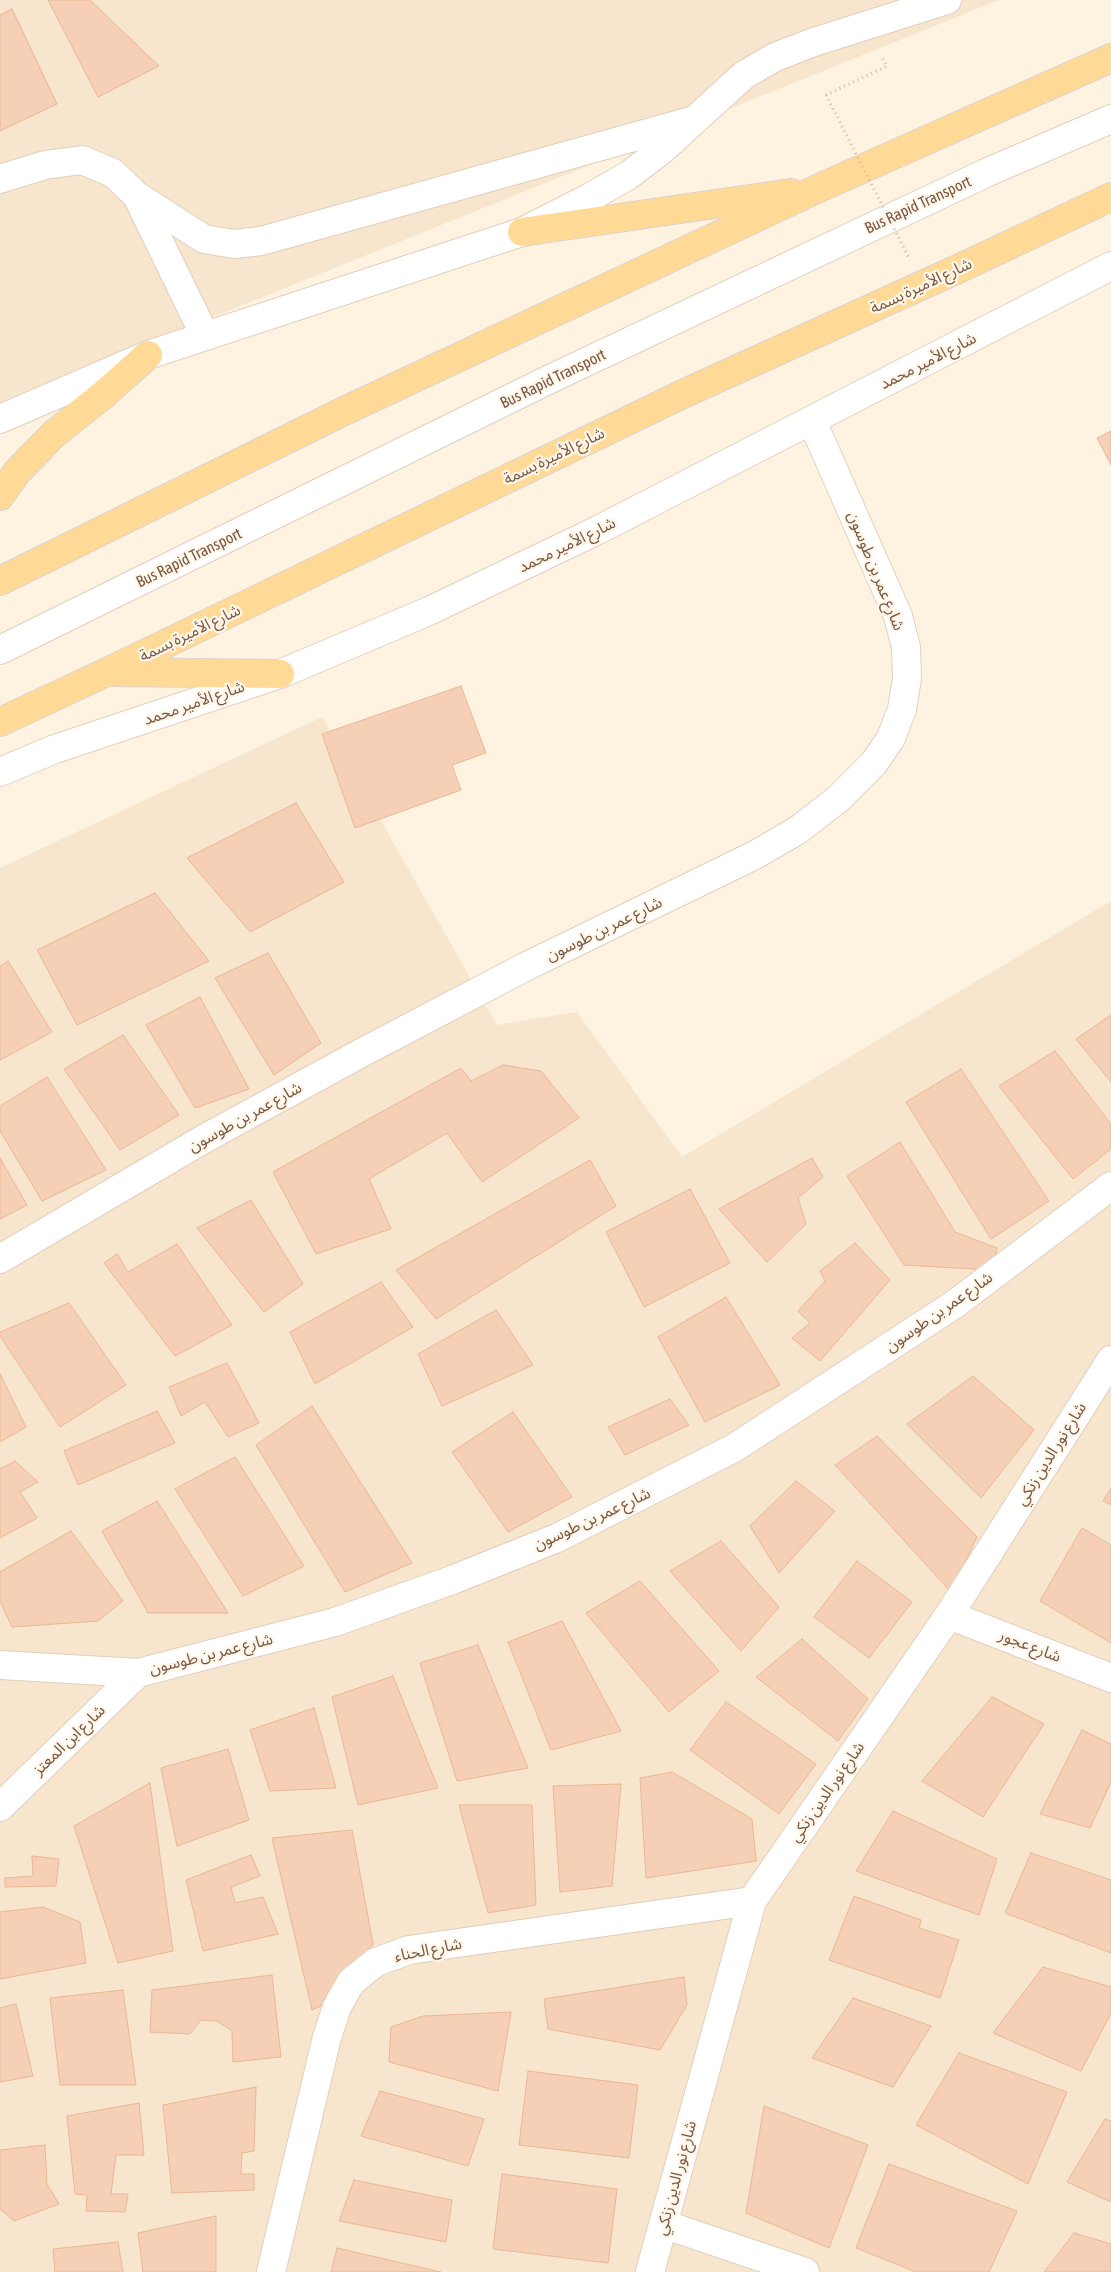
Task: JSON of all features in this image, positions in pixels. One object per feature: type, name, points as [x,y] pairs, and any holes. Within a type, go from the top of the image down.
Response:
[{"type":"main road","points":[[0,580],[340,413],[819,188],[1111,58]]},
{"type":"main road","points":[[522,232],[819,188]]},
{"type":"main road","name":"شارع الأميرة بسمة","points":[[0,722],[685,394],[1111,196]]},
{"type":"main road","points":[[0,496],[17,472],[54,434],[103,396],[148,355]]},
{"type":"main road","points":[[107,672],[280,674]]},
{"type":"street","points":[[0,419],[148,355],[522,232],[589,198],[629,174],[664,149],[744,75],[775,57],[814,42],[947,0]]},
{"type":"street","name":"Bus Rapid Transport","points":[[0,650],[548,380],[988,172],[1111,119]]},
{"type":"street","points":[[0,179],[45,165],[82,160],[113,173],[137,196],[204,239],[234,244],[261,241],[694,120]]},
{"type":"street","points":[[137,196],[205,336]]},
{"type":"street","name":"شارع الأمير محمد","points":[[0,772],[55,749],[280,674],[429,611],[598,530],[1111,266]]},
{"type":"street","name":"شارع عمر بن طوسون","points":[[0,1259],[202,1140],[363,1052],[525,967],[755,855],[805,825],[838,799],[874,763],[891,738],[902,709],[908,678],[906,647],[898,616],[812,420]]},
{"type":"street","name":"شارع عمر بن طوسون","points":[[0,1665],[138,1673],[344,1619],[452,1580],[557,1538],[734,1448],[955,1304],[1111,1186]]},
{"type":"street","name":"شارع نور الدين زنكي","points":[[650,2272],[752,1902],[949,1615],[1111,1360]]},
{"type":"street","name":"شارع عجور","points":[[949,1615],[1111,1678]]},
{"type":"street","name":"شارع ابن المعتز","points":[[0,1808],[138,1673]]},
{"type":"street","name":"شارع الحناء","points":[[271,2272],[327,2037],[337,2007],[351,1982],[376,1962],[409,1950],[752,1902]]},
{"type":"street","points":[[664,2224],[805,2272]]},
{"type":"path","points":[[887,66],[826,95],[910,260]]},
{"type":"shaded area","points":[[0,0],[999,0],[0,403]]},
{"type":"shaded area","points":[[322,717],[497,1025],[577,1012],[682,1157],[1111,901],[1111,2272],[0,2272],[0,868]]},
{"type":"building","points":[[48,0],[90,0],[159,66],[98,97]]},
{"type":"building","points":[[12,9],[57,104],[0,131],[0,15]]},
{"type":"building","points":[[1111,431],[1111,465],[1097,438]]},
{"type":"building","points":[[461,686],[486,753],[452,765],[461,790],[355,828],[322,734]]},
{"type":"building","points":[[296,803],[344,882],[250,932],[187,858]]},
{"type":"building","points":[[155,893],[209,961],[77,1025],[37,950]]},
{"type":"building","points":[[268,953],[321,1043],[274,1075],[215,978]]},
{"type":"building","points":[[8,961],[52,1032],[0,1060],[0,966]]},
{"type":"building","points":[[200,997],[249,1089],[195,1108],[146,1025]]},
{"type":"building","points":[[1111,1015],[1111,1082],[1076,1039]]},
{"type":"building","points":[[123,1035],[179,1115],[120,1150],[64,1069]]},
{"type":"building","points":[[1055,1051],[1111,1124],[1111,1149],[1073,1179],[999,1086]]},
{"type":"building","points":[[503,1065],[541,1071],[579,1118],[482,1182],[447,1133],[369,1179],[391,1229],[316,1254],[273,1172],[461,1068],[471,1081]]},
{"type":"building","points":[[961,1069],[1049,1201],[991,1239],[906,1102]]},
{"type":"building","points":[[47,1077],[106,1170],[42,1201],[0,1131],[0,1106]]},
{"type":"building","points":[[900,1142],[955,1232],[997,1248],[992,1270],[904,1265],[847,1176]]},
{"type":"building","points":[[0,1158],[27,1205],[0,1219]]},
{"type":"building","points":[[812,1158],[823,1177],[798,1198],[806,1224],[767,1262],[719,1209]]},
{"type":"building","points":[[590,1160],[616,1206],[436,1319],[396,1270]]},
{"type":"building","points":[[690,1189],[730,1263],[644,1307],[606,1232]]},
{"type":"building","points":[[251,1200],[303,1284],[264,1312],[197,1228]]},
{"type":"building","points":[[855,1243],[890,1280],[820,1361],[792,1338],[810,1323],[798,1311],[825,1281],[820,1271]]},
{"type":"building","points":[[177,1244],[232,1325],[175,1356],[104,1263],[117,1254],[128,1272]]},
{"type":"building","points":[[381,1282],[413,1327],[315,1384],[290,1332]]},
{"type":"building","points":[[726,1297],[780,1385],[705,1422],[658,1337]]},
{"type":"building","points":[[69,1303],[126,1385],[60,1427],[0,1336],[0,1332]]},
{"type":"building","points":[[496,1310],[533,1365],[442,1406],[418,1354]]},
{"type":"building","points":[[227,1363],[259,1423],[228,1437],[205,1402],[181,1416],[169,1387]]},
{"type":"building","points":[[0,1374],[26,1427],[0,1442]]},
{"type":"building","points":[[973,1376],[1034,1430],[981,1498],[907,1424]]},
{"type":"building","points":[[670,1399],[689,1425],[625,1455],[608,1427]]},
{"type":"building","points":[[312,1406],[412,1563],[345,1592],[256,1445]]},
{"type":"building","points":[[157,1411],[175,1443],[78,1485],[64,1451]]},
{"type":"building","points":[[513,1412],[572,1497],[508,1532],[452,1452]]},
{"type":"building","points":[[877,1436],[977,1537],[951,1592],[835,1465]]},
{"type":"building","points":[[235,1457],[304,1566],[243,1596],[175,1489]]},
{"type":"building","points":[[15,1461],[38,1482],[20,1492],[37,1518],[0,1538],[0,1469]]},
{"type":"building","points":[[796,1481],[835,1511],[779,1573],[750,1526]]},
{"type":"building","points":[[1111,1488],[1111,1505],[1103,1501]]},
{"type":"building","points":[[157,1501],[228,1613],[148,1613],[102,1531]]},
{"type":"building","points":[[1082,1528],[1111,1545],[1111,1643],[1040,1601]]},
{"type":"building","points":[[71,1531],[123,1601],[98,1621],[12,1627],[0,1601],[0,1572]]},
{"type":"building","points":[[721,1541],[779,1607],[741,1651],[670,1571]]},
{"type":"building","points":[[857,1561],[912,1602],[869,1658],[814,1617]]},
{"type":"building","points":[[640,1581],[719,1671],[669,1712],[586,1613]]},
{"type":"building","points":[[562,1621],[621,1731],[551,1750],[508,1642]]},
{"type":"building","points":[[802,1639],[868,1699],[838,1741],[756,1677]]},
{"type":"building","points":[[478,1645],[528,1768],[457,1781],[420,1663]]},
{"type":"building","points":[[393,1676],[438,1788],[358,1805],[332,1697]]},
{"type":"building","points":[[992,1697],[1044,1724],[983,1817],[922,1781]]},
{"type":"building","points":[[726,1702],[816,1764],[779,1814],[690,1750]]},
{"type":"building","points":[[314,1708],[336,1788],[270,1791],[250,1730]]},
{"type":"building","points":[[1082,1730],[1111,1744],[1111,1782],[1090,1828],[1040,1814]]},
{"type":"building","points":[[228,1749],[249,1820],[177,1846],[161,1768]]},
{"type":"building","points":[[672,1772],[752,1819],[756,1861],[646,1878],[640,1778]]},
{"type":"building","points":[[150,1783],[173,1951],[118,1963],[74,1826]]},
{"type":"building","points":[[621,1784],[612,1886],[560,1892],[553,1786]]},
{"type":"building","points":[[459,1805],[532,1805],[536,1905],[488,1913]]},
{"type":"building","points":[[893,1811],[997,1859],[979,1915],[856,1871]]},
{"type":"building","points":[[352,1830],[373,1944],[330,2002],[312,2010],[272,1838]]},
{"type":"building","points":[[1031,1853],[1111,1880],[1111,1953],[1005,1913]]},
{"type":"building","points":[[251,1855],[260,1876],[231,1887],[235,1903],[263,1897],[278,1934],[203,1951],[186,1880]]},
{"type":"building","points":[[32,1856],[59,1859],[56,1886],[5,1887],[5,1878],[33,1876]]},
{"type":"building","points":[[854,1896],[921,1920],[919,1928],[959,1940],[940,1998],[829,1960]]},
{"type":"building","points":[[43,1907],[80,1922],[86,1963],[0,1979],[0,1912]]},
{"type":"building","points":[[1043,1967],[1111,1987],[1111,2013],[1081,2071],[993,2033]]},
{"type":"building","points":[[272,1975],[281,2057],[233,2062],[232,2031],[217,2021],[201,2020],[190,2034],[150,2032],[152,1990]]},
{"type":"building","points":[[684,1977],[687,2005],[660,2050],[548,2029],[544,1999]]},
{"type":"building","points":[[123,1990],[136,2085],[60,2085],[50,1998]]},
{"type":"building","points":[[853,1998],[931,2026],[893,2087],[812,2058]]},
{"type":"building","points":[[16,2004],[33,2076],[0,2082],[0,2008]]},
{"type":"building","points":[[511,2012],[498,2091],[389,2062],[391,2027],[423,2016]]},
{"type":"building","points":[[959,2053],[1067,2092],[1028,2184],[916,2125]]},
{"type":"building","points":[[528,2071],[638,2085],[629,2158],[519,2145]]},
{"type":"building","points":[[256,2087],[254,2151],[242,2153],[241,2174],[254,2174],[254,2190],[172,2193],[163,2105]]},
{"type":"building","points":[[380,2091],[484,2119],[468,2166],[361,2136]]},
{"type":"building","points":[[139,2103],[144,2155],[116,2155],[111,2194],[128,2194],[125,2212],[86,2211],[87,2195],[75,2194],[67,2116]]},
{"type":"building","points":[[764,2106],[868,2145],[829,2248],[746,2213]]},
{"type":"building","points":[[1105,2119],[1111,2121],[1111,2202],[1067,2182]]},
{"type":"building","points":[[45,2145],[47,2184],[59,2204],[14,2221],[0,2209],[0,2150]]},
{"type":"building","points":[[889,2164],[1017,2211],[989,2272],[916,2272],[856,2248]]},
{"type":"building","points":[[502,2174],[617,2189],[608,2263],[493,2249]]},
{"type":"building","points":[[354,2180],[452,2200],[446,2242],[339,2221]]},
{"type":"building","points":[[216,2216],[216,2272],[143,2272],[138,2233]]},
{"type":"building","points":[[1074,2233],[1111,2244],[1111,2272],[1044,2272]]},
{"type":"building","points":[[118,2242],[123,2272],[55,2272],[53,2249]]},
{"type":"building","points":[[337,2248],[441,2272],[331,2272]]}]
